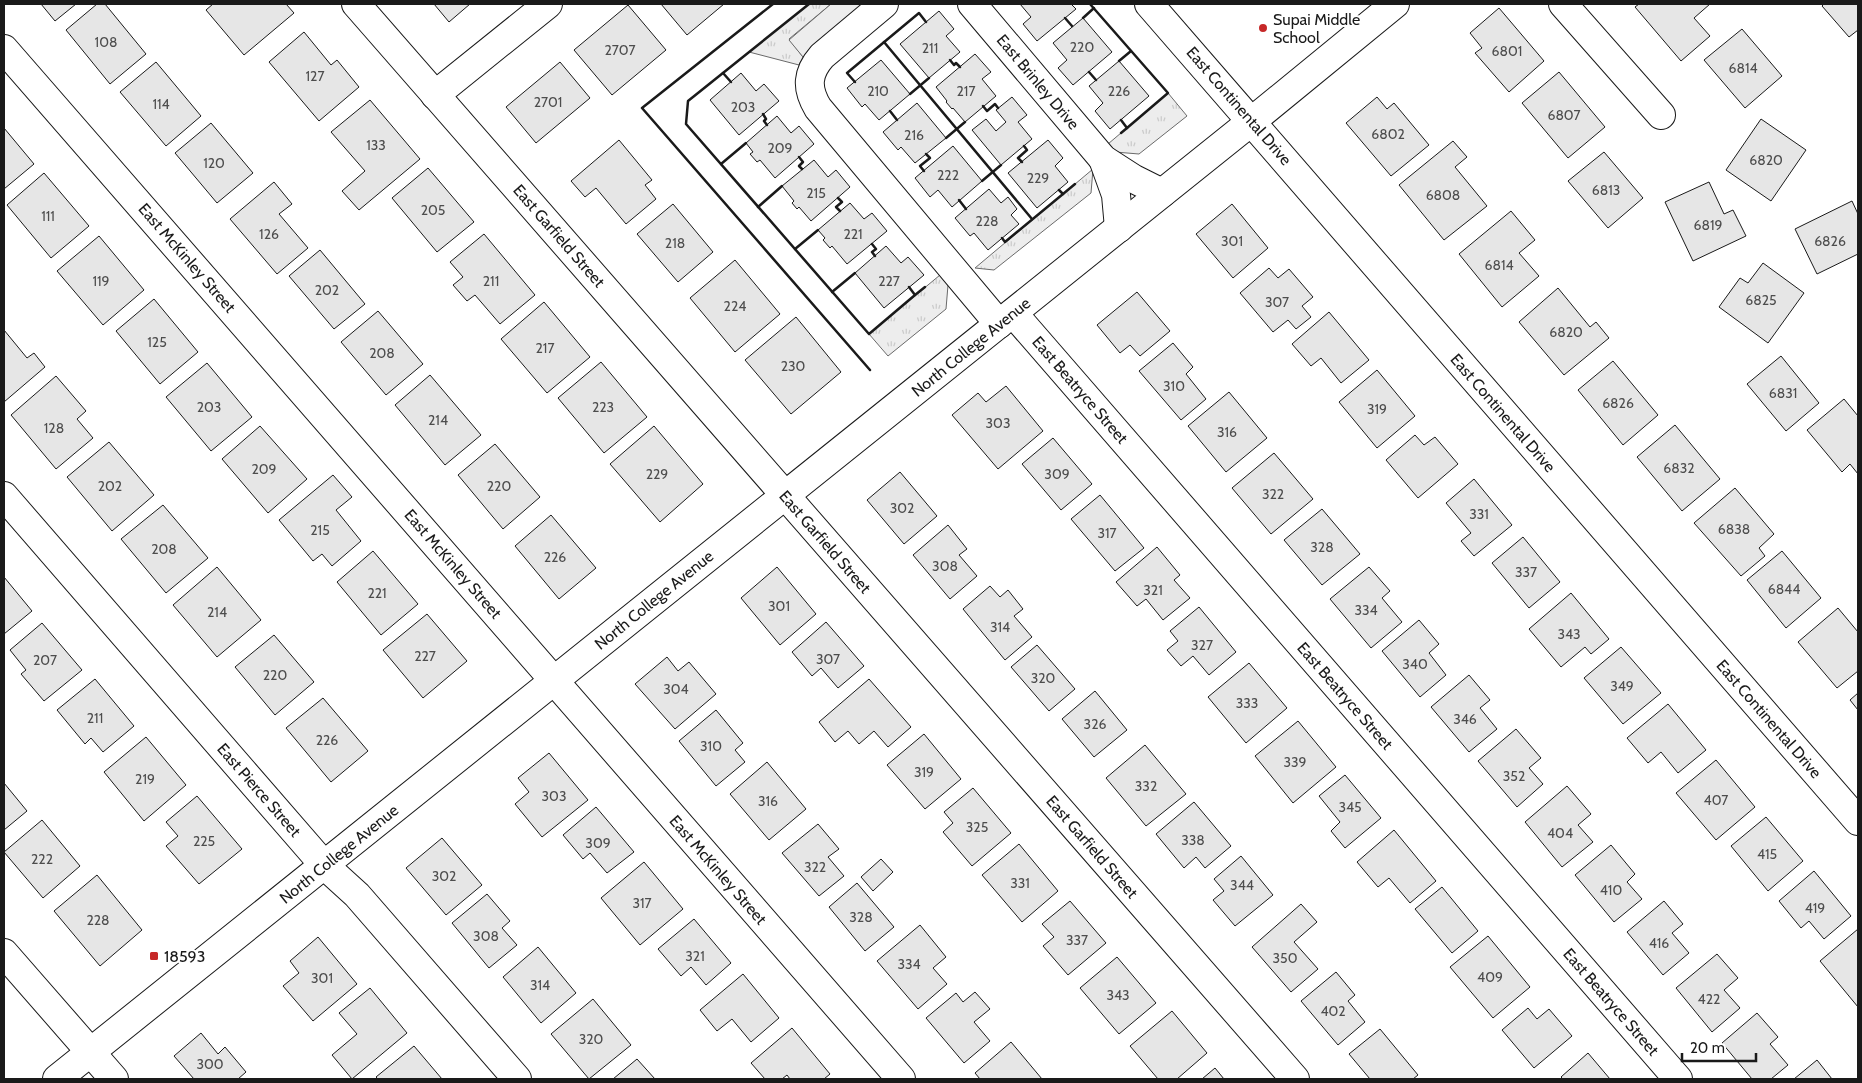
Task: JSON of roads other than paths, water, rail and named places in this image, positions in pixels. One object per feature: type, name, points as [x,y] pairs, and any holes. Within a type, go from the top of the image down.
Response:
[{"type":"street","name":"East Garfield Street","points":[[356,4],[1295,1079]]},
{"type":"street","points":[[435,94],[548,4]]},
{"type":"street","name":"East Beatryce Street","points":[[884,4],[822,56],[814,65],[810,75],[810,92],[818,108],[1006,318],[1678,1079]]},
{"type":"street","name":"East Brinley Drive","points":[[972,4],[1103,160],[1162,193]]},
{"type":"street","name":"East Continental Drive","points":[[1149,4],[1858,821]]},
{"type":"street","name":"North College Avenue","points":[[57,1079],[1252,122],[1395,4]]},
{"type":"street","points":[[1563,4],[1661,116]]},
{"type":"street","name":"East McKinley Street","points":[[4,49],[901,1079]]},
{"type":"street","name":"East Brinley Drive","points":[[1103,160],[1116,196],[1119,228]]},
{"type":"street","name":"East Pierce Street","points":[[4,496],[324,865],[357,895],[518,1079]]},
{"type":"street","points":[[4,952],[114,1079]]},
{"type":"place","name":"Supai Middle School","points":[[1263,28]]},
{"type":"place","name":"18593","points":[[154,956]]}]
